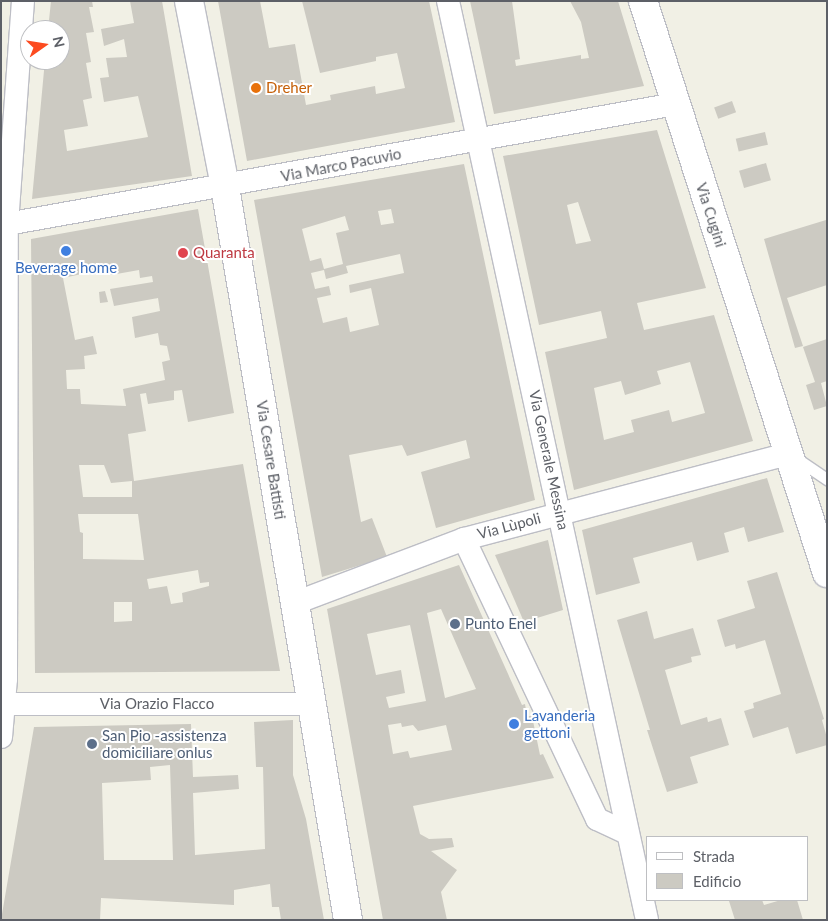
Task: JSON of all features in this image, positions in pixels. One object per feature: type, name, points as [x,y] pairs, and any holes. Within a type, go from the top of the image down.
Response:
[{"type":"main road","name":"Via Cesare Battisti","points":[[189,1],[225,187],[348,920]]},
{"type":"main road","name":"Via Cugini","points":[[643,1],[827,573]]},
{"type":"street","points":[[1,737],[3,704],[3,363],[10,77],[23,1]]},
{"type":"street","name":"Via Generale Messina","points":[[448,1],[561,513],[627,833],[647,920]]},
{"type":"street","name":"Via Marco Pacuvio","points":[[7,224],[225,187],[675,104]]},
{"type":"street","name":"Via Lùpoli","points":[[295,603],[464,539],[788,454]]},
{"type":"street","points":[[464,539],[597,819],[627,833]]},
{"type":"street","name":"Via Orazio Flacco","points":[[3,704],[313,704]]},
{"type":"lane","points":[[788,454],[827,478]]},
{"type":"building","points":[[51,1],[92,1],[93,7],[89,7],[94,32],[86,33],[91,62],[86,63],[92,98],[83,100],[88,126],[64,130],[67,151],[148,137],[138,96],[104,102],[100,78],[109,77],[106,58],[127,57],[124,39],[104,46],[101,29],[134,23],[130,1],[162,1],[192,176],[32,199],[44,70],[70,70],[70,20],[49,20]]},
{"type":"building","points":[[218,1],[260,1],[269,48],[295,44],[306,105],[331,100],[330,95],[375,86],[376,94],[405,88],[397,53],[376,57],[376,61],[320,73],[302,1],[429,1],[455,122],[247,161]]},
{"type":"building","points":[[470,1],[512,1],[520,59],[515,60],[516,66],[581,55],[581,59],[589,58],[581,22],[570,1],[618,1],[644,86],[494,114]]},
{"type":"building","points":[[732,101],[736,112],[718,119],[714,107]]},
{"type":"building","points":[[657,130],[706,288],[637,303],[644,330],[714,315],[753,441],[574,490],[545,352],[607,338],[601,311],[539,325],[503,156]],"holes":[[[578,202],[591,241],[576,244],[567,205]],[[690,362],[705,413],[672,422],[669,410],[631,420],[634,432],[604,440],[594,388],[621,381],[625,395],[661,384],[657,371]]]},
{"type":"building","points":[[765,132],[768,145],[739,151],[736,139]]},
{"type":"building","points":[[766,163],[771,180],[744,188],[739,171]]},
{"type":"building","points":[[464,164],[535,500],[436,528],[421,472],[470,458],[466,440],[407,456],[402,445],[349,455],[361,522],[372,518],[387,557],[322,577],[254,200]],"holes":[[[391,209],[394,223],[381,225],[378,211]],[[345,216],[349,230],[336,233],[343,264],[324,269],[321,258],[310,261],[302,229]],[[400,254],[404,273],[349,285],[350,293],[371,288],[379,325],[350,332],[347,317],[323,323],[317,298],[331,295],[329,286],[315,289],[311,273],[324,270],[326,279],[348,273],[346,266]]]},
{"type":"building","points":[[198,209],[234,413],[188,422],[182,390],[174,391],[174,400],[148,404],[146,393],[140,394],[146,431],[128,434],[134,481],[243,464],[280,671],[35,673],[31,239]],"holes":[[[110,268],[111,275],[139,270],[140,278],[152,276],[153,282],[110,289],[114,306],[158,298],[160,311],[132,317],[135,338],[158,333],[160,345],[167,346],[170,360],[162,362],[165,380],[123,389],[126,406],[81,404],[80,389],[67,389],[66,370],[85,369],[84,356],[97,354],[93,336],[75,340],[63,278]],[[79,465],[104,465],[111,483],[132,481],[132,497],[83,497]],[[78,514],[138,514],[144,560],[83,559],[83,533],[80,532]],[[198,570],[200,583],[209,582],[209,586],[182,593],[183,602],[171,604],[167,586],[149,589],[147,579]],[[114,602],[132,602],[132,621],[114,622]]]},
{"type":"building","points":[[826,220],[827,285],[787,298],[803,346],[795,348],[764,239]]},
{"type":"building","points":[[105,291],[108,302],[100,303],[99,292]]},
{"type":"building","points":[[827,339],[827,381],[821,383],[827,406],[814,410],[806,385],[815,382],[803,347]]},
{"type":"building","points":[[767,478],[784,532],[748,542],[744,527],[724,533],[729,552],[697,561],[692,542],[633,558],[640,583],[596,595],[582,530]]},
{"type":"building","points":[[548,540],[563,610],[524,622],[495,555]]},
{"type":"building","points":[[459,565],[522,705],[525,704],[527,716],[532,716],[540,755],[543,754],[554,778],[413,806],[420,834],[429,839],[452,838],[454,847],[431,851],[457,870],[441,892],[447,920],[383,920],[327,609]],"holes":[[[441,609],[476,689],[445,698],[427,613]],[[410,625],[426,701],[389,708],[386,697],[405,693],[401,670],[376,675],[367,634]],[[401,723],[402,727],[413,725],[418,731],[446,725],[452,750],[410,758],[408,751],[393,754],[388,725]]]},
{"type":"building","points":[[777,572],[824,719],[822,720],[827,738],[827,745],[796,754],[788,727],[753,738],[744,711],[754,708],[753,703],[781,694],[765,640],[736,649],[735,644],[725,647],[717,620],[755,608],[747,581]]},
{"type":"building","points":[[647,611],[654,639],[693,628],[701,655],[691,657],[692,662],[665,670],[681,725],[707,717],[708,722],[721,718],[729,745],[690,757],[698,783],[667,792],[647,730],[650,730],[617,620]]},
{"type":"building","points":[[293,720],[293,775],[306,819],[324,920],[281,920],[279,907],[272,907],[270,884],[234,890],[234,905],[101,898],[100,920],[1,920],[34,727],[191,724],[193,777],[238,775],[239,789],[193,793],[195,855],[265,849],[263,767],[256,767],[254,722]],"holes":[[[170,765],[173,860],[104,860],[102,783],[151,780],[150,767]]]},
{"type":"building","points":[[729,901],[762,901],[764,905],[778,901],[797,901],[803,920],[735,920]]},
{"type":"place","name":"Dreher","points":[[256,88]]},
{"type":"place","name":"Beverage home","points":[[66,251]]},
{"type":"place","name":"Quaranta","points":[[183,253]]},
{"type":"place","name":"Punto Enel","points":[[455,624]]},
{"type":"place","name":"Lavanderia gettoni","points":[[514,724]]},
{"type":"place","name":"San Pio -assistenza domiciliare onlus","points":[[92,744]]}]
